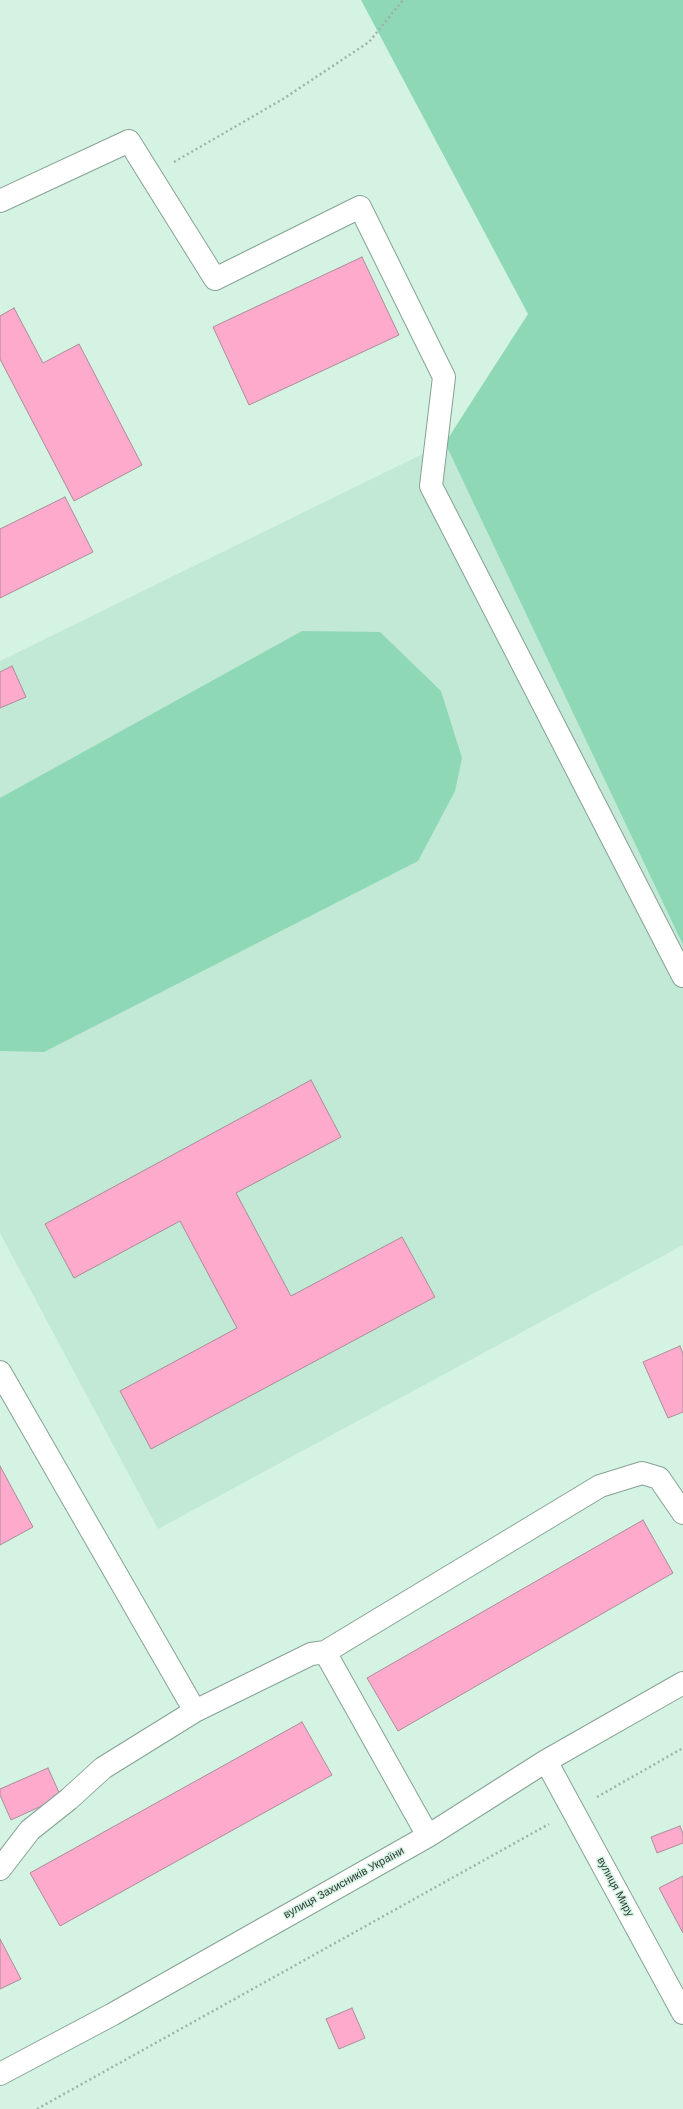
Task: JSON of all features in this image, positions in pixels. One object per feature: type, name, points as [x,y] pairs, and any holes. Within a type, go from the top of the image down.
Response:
[{"type":"street","points":[[0,201],[129,141],[215,279],[360,207],[444,378],[431,486],[683,976]]},
{"type":"street","points":[[0,1372],[196,1711]]},
{"type":"street","points":[[0,1869],[30,1830],[69,1799],[103,1768],[196,1711],[311,1654],[325,1652],[600,1486],[642,1472],[659,1478],[683,1513]]},
{"type":"street","points":[[325,1652],[428,1836]]},
{"type":"street","name":"вулиця Захисників України","points":[[0,2074],[113,2014],[428,1836],[546,1761],[683,1683]]},
{"type":"street","name":"вулиця Миру","points":[[546,1761],[683,2013]]},
{"type":"path","points":[[150,176],[283,100],[369,42],[403,0]]},
{"type":"path","points":[[37,2109],[683,1748]]},
{"type":"shaded area","points":[[445,443],[683,945],[683,1245],[158,1529],[0,1233],[0,661]]},
{"type":"green space","points":[[361,0],[683,0],[683,945],[445,443],[528,314]]},
{"type":"green space","points":[[302,631],[380,632],[441,691],[462,758],[455,791],[418,861],[44,1052],[0,1051],[0,798]]},
{"type":"building","points":[[362,257],[399,335],[249,405],[213,327]]},
{"type":"building","points":[[14,308],[43,363],[79,344],[142,465],[74,501],[0,359],[0,316]]},
{"type":"building","points":[[65,497],[93,552],[0,598],[0,529]]},
{"type":"building","points":[[12,666],[26,697],[0,708],[0,672]]},
{"type":"building","points":[[311,1080],[341,1137],[236,1193],[291,1296],[402,1237],[435,1297],[151,1449],[120,1391],[237,1328],[180,1221],[74,1278],[45,1224]]},
{"type":"building","points":[[680,1346],[683,1354],[683,1412],[668,1418],[643,1362]]},
{"type":"building","points":[[0,1466],[33,1527],[0,1545]]},
{"type":"building","points":[[643,1520],[673,1573],[398,1731],[367,1678]]},
{"type":"building","points":[[302,1722],[332,1775],[60,1926],[30,1873]]},
{"type":"building","points":[[48,1768],[61,1797],[11,1820],[0,1795],[0,1789]]},
{"type":"building","points":[[680,1826],[683,1834],[683,1843],[657,1853],[651,1837]]},
{"type":"building","points":[[683,1876],[683,1933],[659,1888]]},
{"type":"building","points":[[0,1939],[21,1979],[0,1989]]},
{"type":"building","points":[[352,2008],[365,2038],[339,2049],[326,2019]]}]
